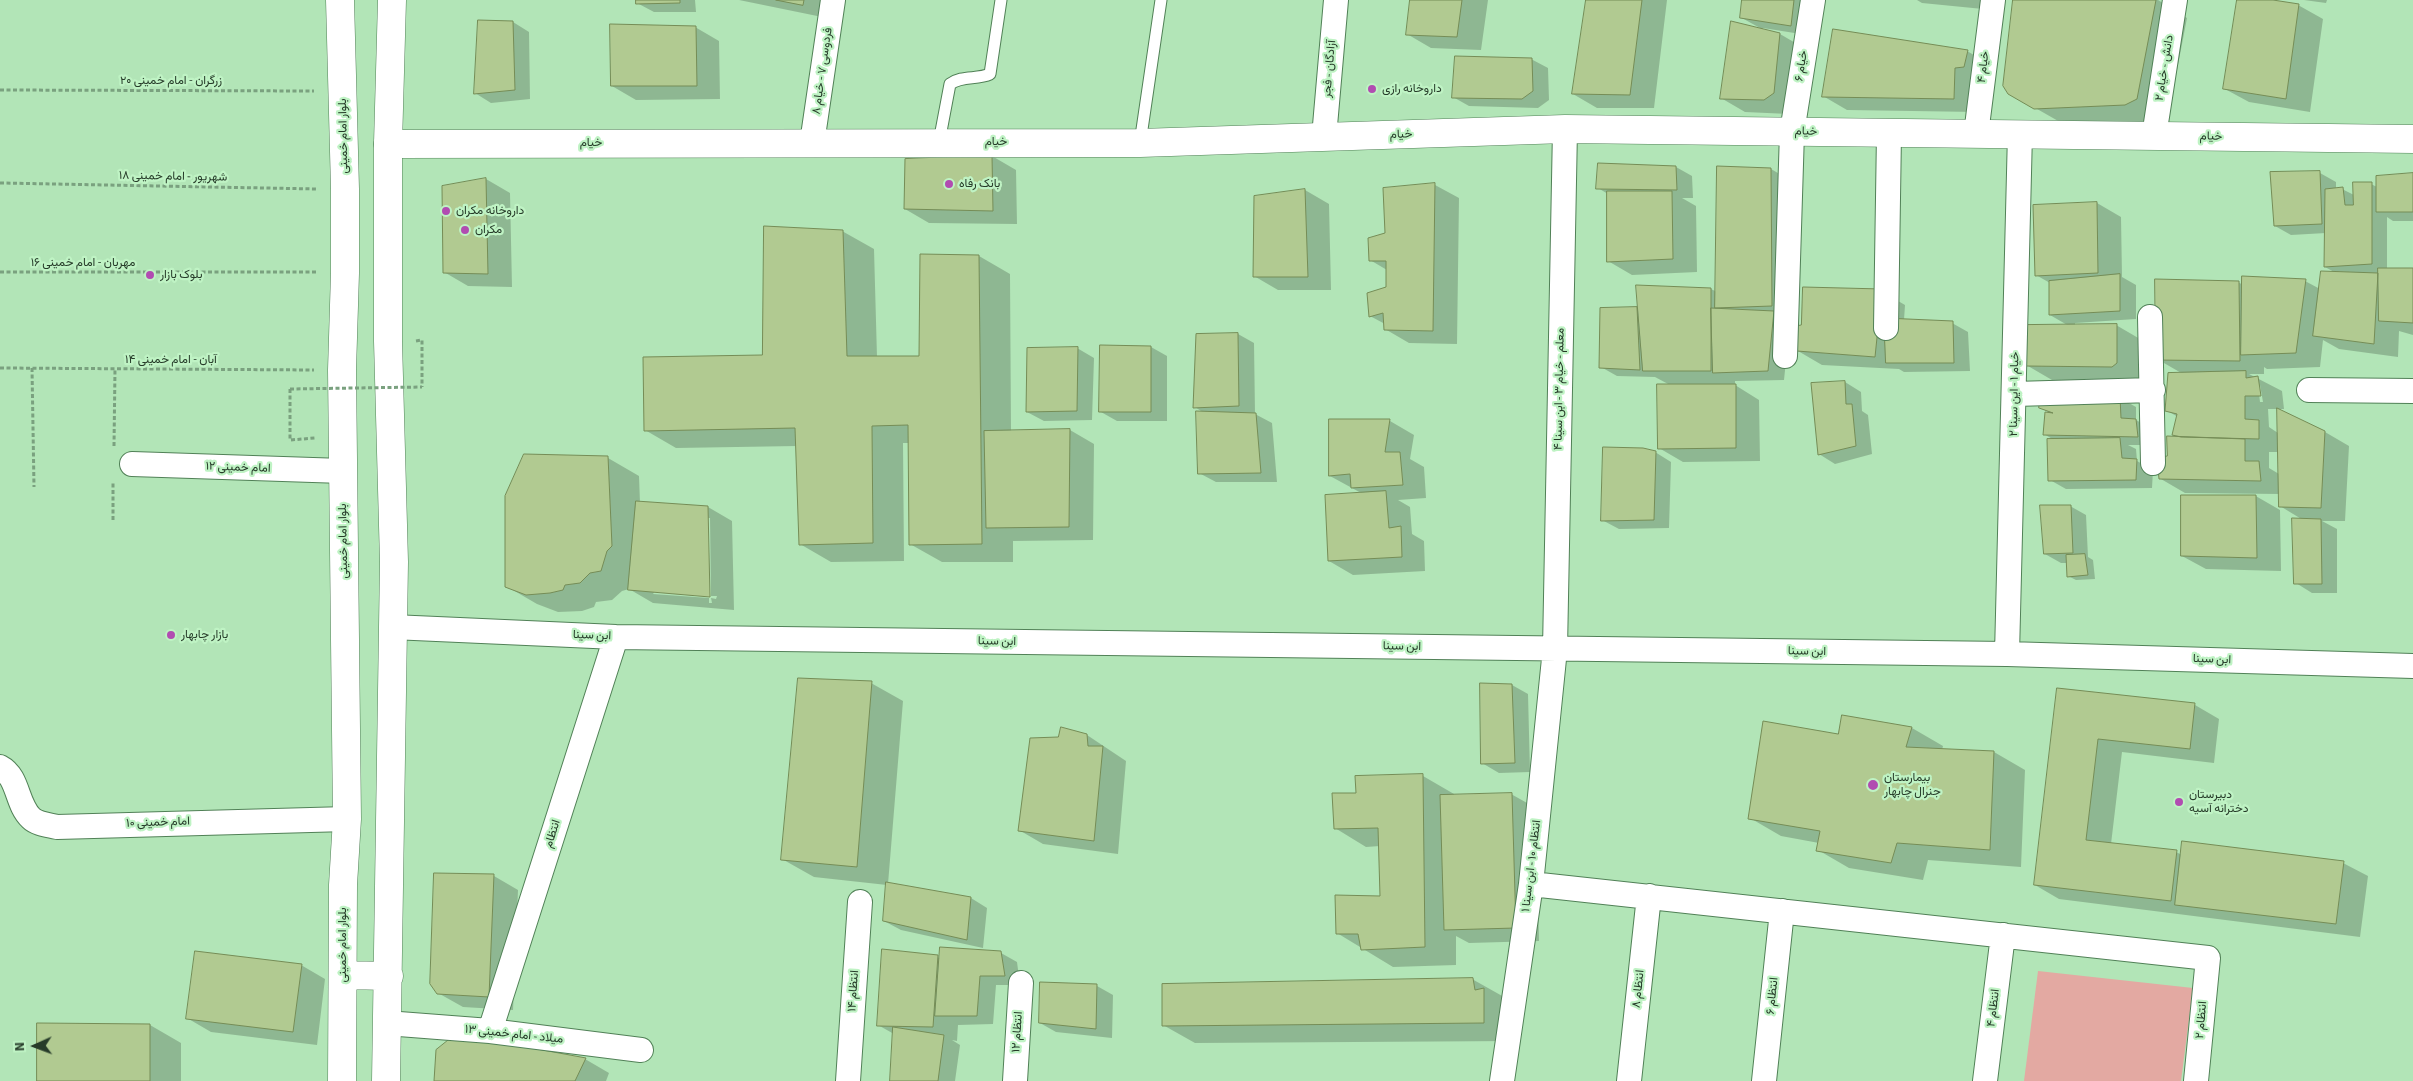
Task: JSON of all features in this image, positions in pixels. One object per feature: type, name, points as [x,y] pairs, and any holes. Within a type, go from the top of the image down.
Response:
[{"type":"main road","name":"بلوار امام خمینی","points":[[340,0],[345,189],[342,370],[348,819],[342,885],[342,1081]]},
{"type":"main road","points":[[386,1081],[394,562],[388,341],[388,144],[392,0]]},
{"type":"main road","name":"خیام","points":[[388,144],[1140,142],[1565,130],[2020,133],[2413,139]]},
{"type":"main road","points":[[343,975],[389,976]]},
{"type":"street","name":"فردوسی ۷ - خیام ۸","points":[[812,142],[833,0]]},
{"type":"street","name":"آزادگان - فجر","points":[[1324,137],[1336,0]]},
{"type":"street","name":"خیام ۶","points":[[1785,356],[1792,132],[1813,0]]},
{"type":"street","name":"خیام ۴","points":[[1976,134],[1993,0]]},
{"type":"street","name":"دانش - خیام ۲","points":[[2154,136],[2176,0]]},
{"type":"street","name":"معلم - خیام ۳ - ابن سینا ۴","points":[[1555,649],[1565,130]]},
{"type":"street","points":[[1886,328],[1889,133]]},
{"type":"street","name":"خیام ۱ - این سینا ۲","points":[[2007,654],[2015,394],[2020,133]]},
{"type":"street","points":[[2150,317],[2153,463]]},
{"type":"street","points":[[2015,394],[2153,390]]},
{"type":"street","points":[[2309,390],[2413,391]]},
{"type":"street","name":"امام خمینی ۱۲","points":[[132,464],[343,472]]},
{"type":"street","name":"ابن سینا","points":[[392,627],[616,636],[2007,654],[2413,666]]},
{"type":"street","name":"انتظام","points":[[490,1032],[616,636]]},
{"type":"street","name":"انتظام ۱۰ - ابن سینا ۱","points":[[1502,1081],[1532,884],[1555,649]]},
{"type":"street","name":"امام خمینی ۱۰","points":[[0,767],[7,771],[24,810],[31,818],[57,828],[348,819]]},
{"type":"street","points":[[1532,884],[2003,935]]},
{"type":"street","name":"انتظام ۸","points":[[1628,1081],[1649,896]]},
{"type":"street","name":"انتظام ۱۴","points":[[848,1081],[860,902]]},
{"type":"street","name":"انتظام ۶","points":[[1764,1081],[1782,910]]},
{"type":"street","name":"انتظام ۲","points":[[2003,935],[2208,958],[2196,1081]]},
{"type":"street","name":"انتظام ۴","points":[[1985,1081],[2003,935]]},
{"type":"street","name":"انتظام ۱۲","points":[[1015,1081],[1021,983]]},
{"type":"street","name":"میلاد - امام خمینی ۱۳","points":[[386,1023],[490,1032],[641,1050]]},
{"type":"lane","points":[[939,142],[950,84],[957,79],[984,77],[990,74],[1001,0]]},
{"type":"lane","points":[[1140,142],[1161,0]]},
{"type":"path","name":"زرگران - امام خمینی ۲۰","points":[[0,90],[342,91]]},
{"type":"path","name":"شهریور - امام خمینی ۱۸","points":[[0,182],[345,189]]},
{"type":"path","name":"مهربان - امام خمینی ۱۶","points":[[0,272],[345,272]]},
{"type":"path","points":[[290,440],[290,389],[422,387],[422,340]]},
{"type":"path","name":"آبان - امام خمینی ۱۴","points":[[0,368],[342,370]]},
{"type":"path","points":[[32,368],[34,487]]},
{"type":"shaded area","points":[[2038,971],[2193,988],[2181,1081],[2024,1081]]},
{"type":"building","points":[[636,0],[680,0],[680,3],[636,4]]},
{"type":"building","points":[[776,0],[804,0],[803,5]]},
{"type":"building","points":[[1410,0],[1462,0],[1457,37],[1406,35]]},
{"type":"building","points":[[1586,0],[1642,0],[1630,95],[1572,94]]},
{"type":"building","points":[[1742,0],[1794,0],[1791,26],[1740,18]]},
{"type":"building","points":[[2013,0],[2156,0],[2137,99],[2125,105],[2034,109],[2008,94],[2003,86]]},
{"type":"building","points":[[2237,0],[2273,0],[2299,4],[2286,99],[2223,89]]},
{"type":"building","points":[[478,20],[513,21],[515,90],[474,94]]},
{"type":"building","points":[[1731,21],[1780,33],[1774,93],[1764,100],[1720,99]]},
{"type":"building","points":[[610,24],[696,26],[697,86],[611,86]]},
{"type":"building","points":[[1833,29],[1968,50],[1964,67],[1955,68],[1954,99],[1822,97]]},
{"type":"building","points":[[1455,56],[1532,58],[1533,91],[1522,99],[1452,98]]},
{"type":"building","name":"بانک رفاه","points":[[992,155],[993,211],[904,209],[905,159]]},
{"type":"building","points":[[1598,163],[1676,166],[1677,190],[1596,189]]},
{"type":"building","points":[[1717,166],[1771,168],[1772,306],[1715,308]]},
{"type":"building","points":[[2320,171],[2322,224],[2274,226],[2270,172]]},
{"type":"building","points":[[2413,173],[2413,212],[2376,212],[2376,176]]},
{"type":"building","name":"مکران","points":[[486,178],[488,274],[443,273],[442,186]]},
{"type":"building","points":[[2353,182],[2372,182],[2372,264],[2324,267],[2325,189],[2343,187],[2345,205],[2353,205]]},
{"type":"building","points":[[1435,183],[1433,331],[1384,330],[1383,313],[1369,317],[1367,293],[1386,287],[1386,261],[1369,261],[1368,238],[1385,233],[1383,188]]},
{"type":"building","points":[[1305,189],[1308,277],[1253,277],[1254,196]]},
{"type":"building","points":[[1607,191],[1672,191],[1673,259],[1607,262]]},
{"type":"building","points":[[2097,202],[2098,273],[2035,276],[2033,205]]},
{"type":"building","points":[[764,226],[843,230],[847,356],[919,356],[920,254],[979,255],[982,544],[909,545],[908,425],[872,426],[873,543],[799,545],[795,428],[644,431],[643,357],[762,355]]},
{"type":"building","points":[[2378,268],[2413,268],[2413,323],[2379,321]]},
{"type":"building","points":[[2321,271],[2378,273],[2374,344],[2313,336]]},
{"type":"building","points":[[2120,274],[2120,311],[2049,315],[2049,281]]},
{"type":"building","points":[[2242,276],[2306,279],[2296,353],[2241,355]]},
{"type":"building","points":[[2155,279],[2239,281],[2240,361],[2156,360]]},
{"type":"building","points":[[1636,285],[1711,288],[1711,371],[1643,371]]},
{"type":"building","points":[[1803,287],[1882,289],[1875,357],[1797,351],[1796,326],[1801,325]]},
{"type":"building","points":[[1637,307],[1640,370],[1599,368],[1600,308]]},
{"type":"building","points":[[1711,308],[1774,311],[1768,371],[1713,373]]},
{"type":"building","points":[[1884,318],[1953,321],[1954,363],[1886,363]]},
{"type":"building","points":[[2117,324],[2117,363],[2112,367],[2026,366],[2026,325]]},
{"type":"building","points":[[1238,333],[1239,406],[1193,408],[1196,334]]},
{"type":"building","points":[[1100,345],[1151,346],[1151,412],[1099,412]]},
{"type":"building","points":[[1078,347],[1077,411],[1026,412],[1027,348]]},
{"type":"building","points":[[2246,371],[2246,378],[2258,376],[2261,396],[2245,396],[2245,419],[2259,420],[2259,439],[2181,437],[2172,435],[2177,414],[2165,411],[2168,373]]},
{"type":"building","points":[[1845,381],[1846,404],[1852,404],[1856,446],[1818,455],[1811,383]]},
{"type":"building","points":[[1657,384],[1736,384],[1736,448],[1658,449]]},
{"type":"building","points":[[2041,393],[2120,397],[2121,418],[2136,419],[2138,437],[2043,435],[2045,412],[2053,413],[2039,408]]},
{"type":"building","points":[[2277,408],[2325,431],[2321,508],[2279,507]]},
{"type":"building","points":[[1196,411],[1256,413],[1261,473],[1198,474]]},
{"type":"building","points":[[1329,419],[1390,419],[1385,452],[1400,452],[1403,485],[1351,488],[1350,474],[1329,476]]},
{"type":"building","points":[[1070,429],[1069,527],[986,528],[984,431]]},
{"type":"building","points":[[2167,436],[2245,439],[2245,461],[2259,461],[2261,481],[2159,479],[2157,458],[2167,456]]},
{"type":"building","points":[[2120,438],[2122,458],[2137,459],[2136,480],[2048,481],[2047,439]]},
{"type":"building","points":[[1603,447],[1643,448],[1656,451],[1654,520],[1601,521]]},
{"type":"building","points":[[524,454],[608,456],[612,546],[607,551],[601,571],[590,573],[580,583],[565,585],[563,590],[526,595],[505,587],[505,496]]},
{"type":"building","points":[[1386,491],[1389,528],[1401,526],[1402,557],[1328,561],[1325,495]]},
{"type":"building","points":[[2181,495],[2256,495],[2257,558],[2181,556]]},
{"type":"building","points":[[636,501],[708,506],[710,597],[628,590]]},
{"type":"building","points":[[2040,505],[2071,505],[2073,553],[2044,554]]},
{"type":"building","points":[[2292,518],[2321,519],[2322,584],[2294,584]]},
{"type":"building","points":[[2085,554],[2088,575],[2067,577],[2066,555]]},
{"type":"building","points":[[798,678],[872,681],[857,867],[781,860]]},
{"type":"building","points":[[1480,683],[1512,684],[1515,763],[1481,764]]},
{"type":"building","points":[[2057,688],[2195,703],[2190,749],[2098,739],[2086,840],[2177,850],[2171,901],[2034,885]]},
{"type":"building","name":"بیمارستان جنرال چابهار","points":[[1842,715],[1912,727],[1906,747],[1994,751],[1990,850],[1897,843],[1891,863],[1816,851],[1820,831],[1748,819],[1763,721],[1838,734]]},
{"type":"building","points":[[1061,727],[1087,734],[1088,746],[1103,746],[1094,841],[1018,831],[1030,738],[1058,737]]},
{"type":"building","points":[[1423,774],[1425,947],[1361,950],[1358,934],[1336,934],[1335,895],[1380,896],[1378,828],[1334,829],[1332,793],[1356,793],[1355,776]]},
{"type":"building","points":[[1512,793],[1516,928],[1444,930],[1440,795]]},
{"type":"building","points":[[2182,841],[2344,861],[2336,924],[2175,905]]},
{"type":"building","points":[[434,873],[494,874],[489,997],[437,994],[430,984]]},
{"type":"building","points":[[886,882],[971,897],[967,940],[883,921]]},
{"type":"building","points":[[940,947],[1001,951],[1005,976],[980,976],[977,1016],[935,1016]]},
{"type":"building","points":[[882,949],[938,955],[933,1027],[877,1026]]},
{"type":"building","points":[[195,951],[302,964],[293,1032],[186,1019]]},
{"type":"building","points":[[1473,978],[1475,990],[1484,988],[1484,1023],[1162,1026],[1162,984]]},
{"type":"building","points":[[1040,982],[1097,984],[1096,1029],[1039,1023]]},
{"type":"building","points":[[37,1023],[150,1024],[150,1081],[37,1081]]},
{"type":"building","points":[[893,1027],[944,1035],[938,1081],[890,1081]]},
{"type":"building","points":[[456,1034],[586,1058],[575,1081],[434,1081],[436,1050]]},
{"type":"place","name":"داروخانه رازی","points":[[1372,89]]},
{"type":"place","name":"بانک رفاه","points":[[949,184]]},
{"type":"place","name":"داروخانه مکران","points":[[446,211]]},
{"type":"place","name":"مکران","points":[[465,230]]},
{"type":"place","name":"بلوک بازار","points":[[150,275]]},
{"type":"place","name":"بازار چابهار","points":[[171,635]]},
{"type":"place","name":"بیمارستان جنرال چابهار","points":[[1873,785]]},
{"type":"place","name":"دبیرستان دخترانه آسیه","points":[[2179,802]]}]
